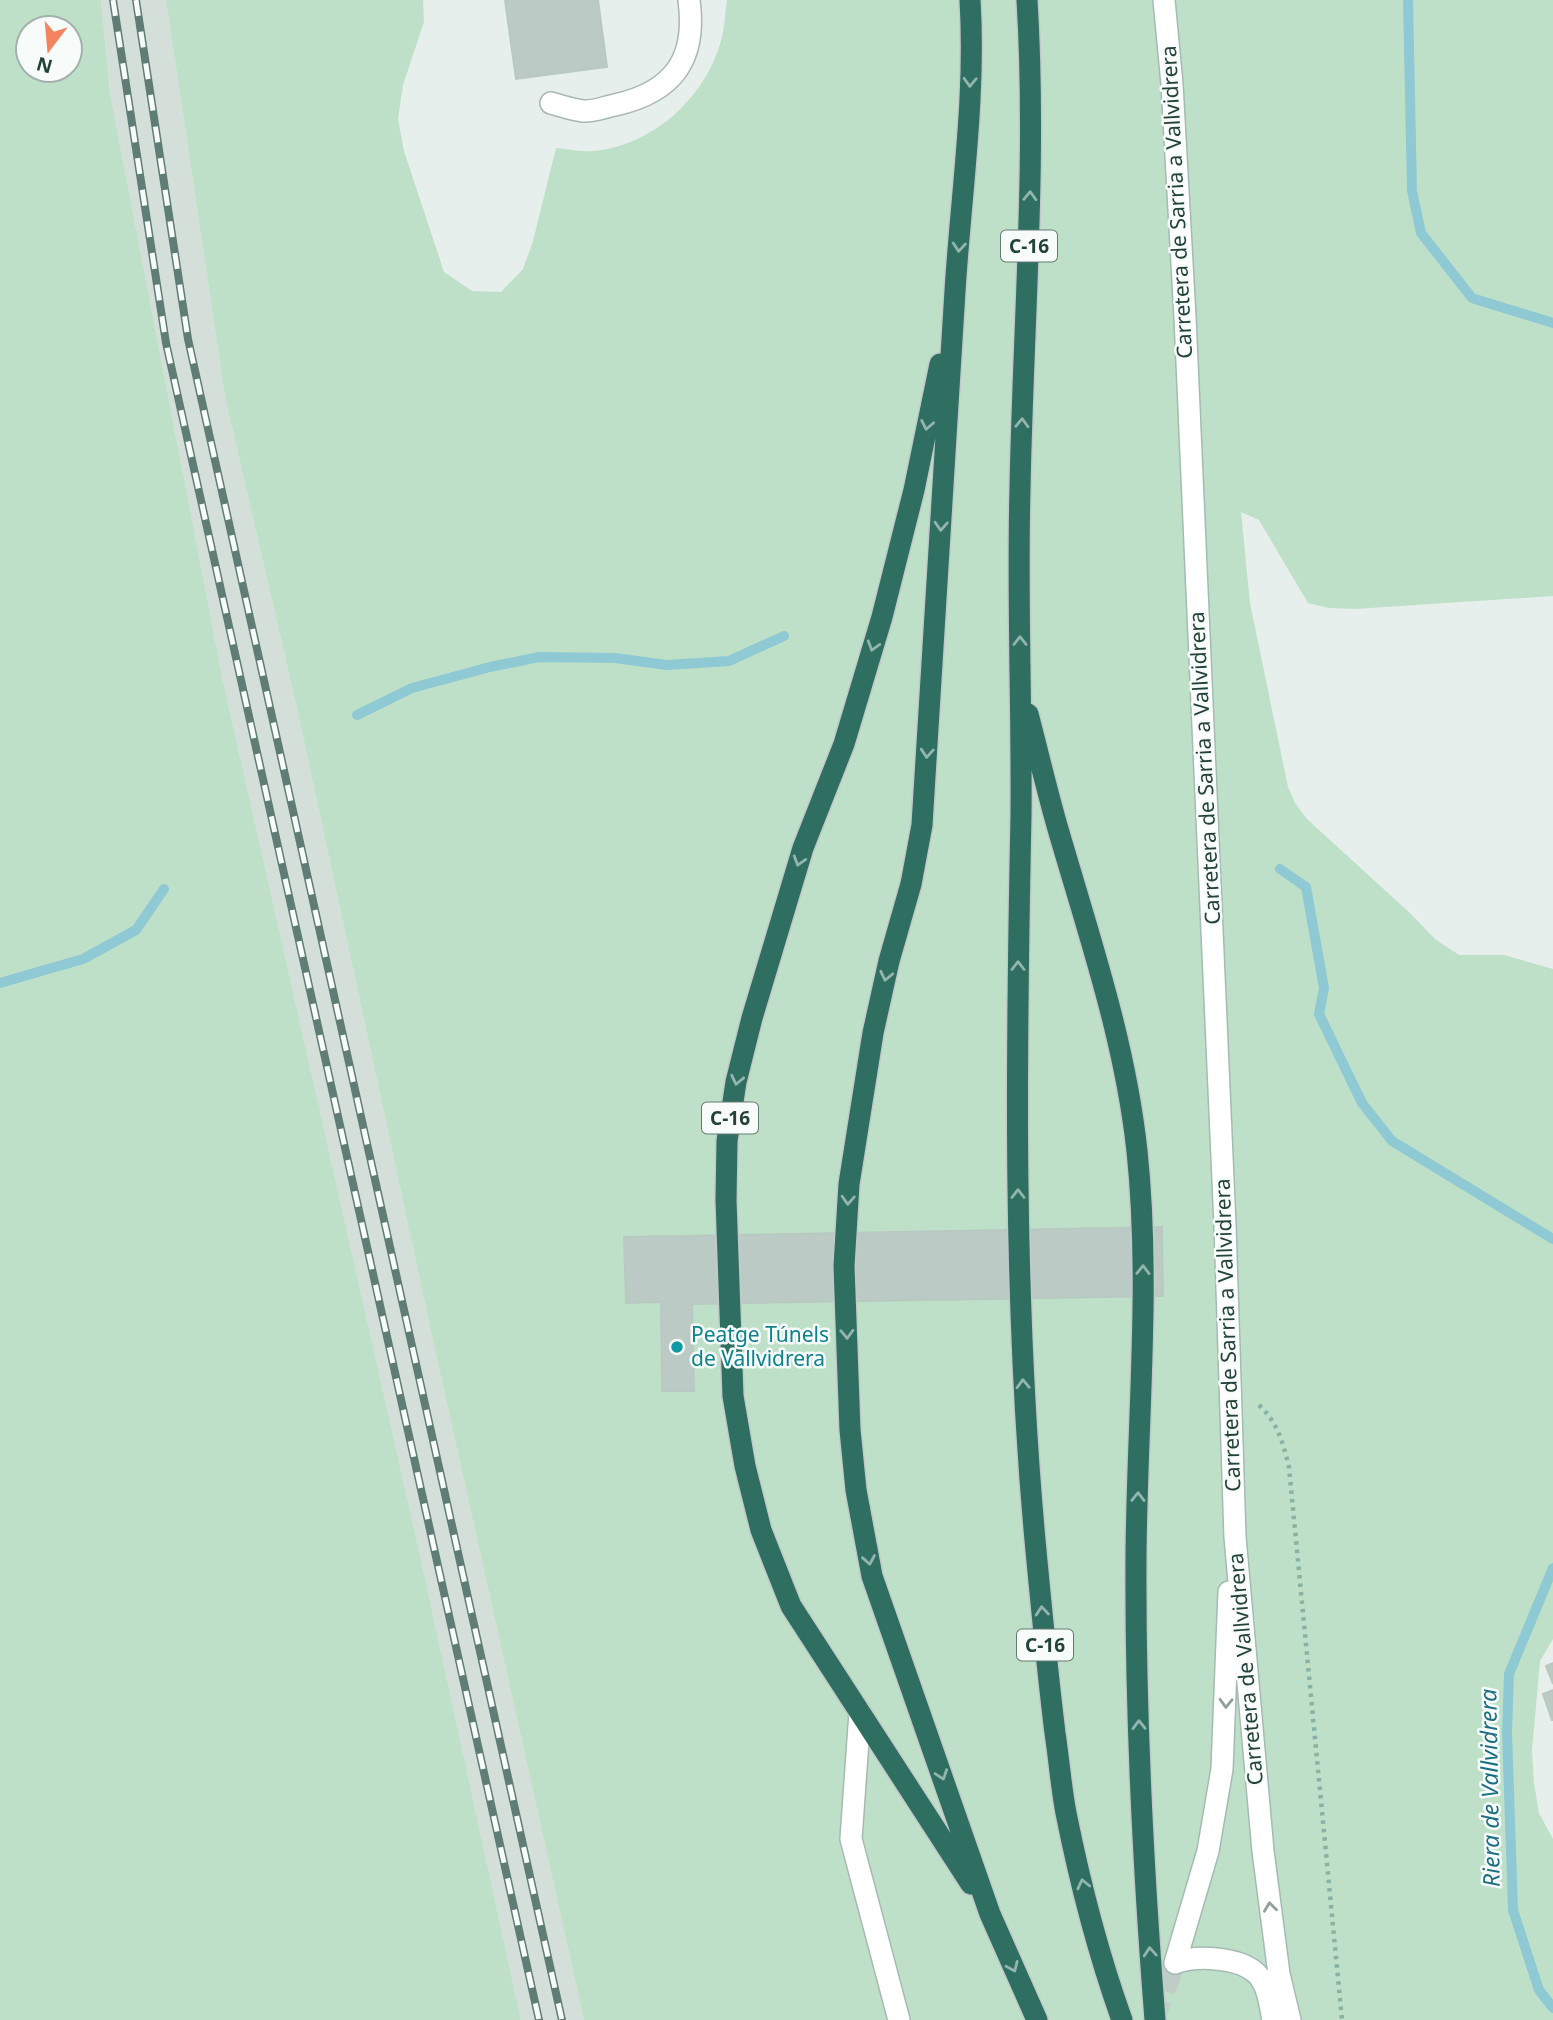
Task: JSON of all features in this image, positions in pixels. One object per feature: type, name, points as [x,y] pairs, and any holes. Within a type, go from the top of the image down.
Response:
[{"type":"highway","name":"C-16","points":[[970,0],[972,34],[969,130],[955,286],[922,825],[911,884],[889,961],[861,1103],[849,1184],[845,1266],[850,1430],[856,1490],[872,1576],[990,1914],[1037,2020]]},
{"type":"highway","name":"C-16","points":[[1027,0],[1032,81],[1019,492],[1018,1262],[1027,1445],[1044,1631],[1065,1810],[1089,1911],[1122,2020]]},
{"type":"highway","name":"C-16","points":[[955,286],[915,490],[882,617],[844,744],[803,848],[736,1082],[727,1141],[729,1348],[733,1396],[745,1466],[761,1530],[791,1606],[990,1914]]},
{"type":"highway","name":"C-16","points":[[1020,680],[1055,817],[1105,986],[1127,1080],[1137,1153],[1143,1254],[1136,1557],[1139,1758],[1144,1878],[1155,2020]]},
{"type":"main road","points":[[551,103],[584,111],[627,102],[661,88],[684,60],[692,25],[689,0]]},
{"type":"main road","name":"Carretera de Sarria a Vallvidrera","points":[[1164,0],[1172,84],[1185,317],[1231,1378],[1234,1537]]},
{"type":"main road","name":"Carretera de Vallvidrera","points":[[1234,1537],[1227,1617],[1222,1769],[1208,1851],[1175,1963],[1188,1958],[1221,1959],[1256,1973],[1267,1990],[1273,2020]]},
{"type":"main road","name":"Carretera de Vallvidrera","points":[[1234,1537],[1263,1851],[1279,1974],[1290,2020]]},
{"type":"main road","points":[[860,1712],[851,1839],[899,2020]]},
{"type":"path","points":[[1231,1378],[1269,1415],[1282,1435],[1289,1467],[1342,2020]]},
{"type":"shaded area","points":[[101,0],[166,0],[225,397],[298,713],[435,1350],[584,2020],[521,2020],[420,1555],[223,681],[110,93]]},
{"type":"green space","points":[[0,0],[101,0],[110,93],[223,681],[420,1555],[521,2020],[0,2020]]},
{"type":"green space","points":[[166,0],[423,0],[424,22],[403,85],[398,119],[404,151],[444,272],[472,291],[501,292],[523,269],[533,241],[556,148],[588,151],[615,147],[657,128],[675,114],[705,79],[715,58],[723,32],[727,0],[1553,0],[1553,596],[1355,609],[1329,608],[1308,603],[1259,520],[1241,512],[1250,603],[1288,787],[1295,803],[1307,819],[1435,939],[1459,955],[1504,955],[1553,969],[1553,1639],[1540,1661],[1532,1751],[1539,1813],[1553,1839],[1553,2020],[584,2020],[435,1350],[298,713],[225,397]]},
{"type":"building","points":[[505,0],[598,0],[607,67],[516,79]]},
{"type":"building","name":"Peatge Túnels de Vallvidrera","points":[[1162,1227],[1163,1296],[692,1304],[694,1391],[662,1391],[661,1302],[626,1303],[624,1237]]},
{"type":"building","points":[[1553,1663],[1553,1684],[1546,1666]]},
{"type":"building","points":[[1553,1690],[1553,1720],[1552,1720],[1543,1694]]},
{"type":"waterway","name":"Riera de Vallvidrera","points":[[1408,0],[1412,191],[1421,233],[1472,298],[1553,323]]},
{"type":"waterway","points":[[357,715],[412,688],[539,657],[615,658],[667,665],[729,661],[784,636]]},
{"type":"waterway","points":[[1280,869],[1306,887],[1324,988],[1319,1014],[1362,1103],[1392,1141],[1553,1239]]},
{"type":"waterway","points":[[0,983],[83,959],[136,930],[164,889]]},
{"type":"waterway","name":"Riera de Vallvidrera","points":[[1553,1568],[1509,1674],[1507,1732],[1513,1910],[1539,1990],[1553,2008]]},
{"type":"tunnel","points":[[1154,2020],[1175,1963]]},
{"type":"railway","points":[[113,0],[166,343],[539,2020]]},
{"type":"railway","points":[[136,0],[188,339],[562,2020]]},
{"type":"place","name":"Peatge Túnels de Vallvidrera","points":[[677,1347]]}]
